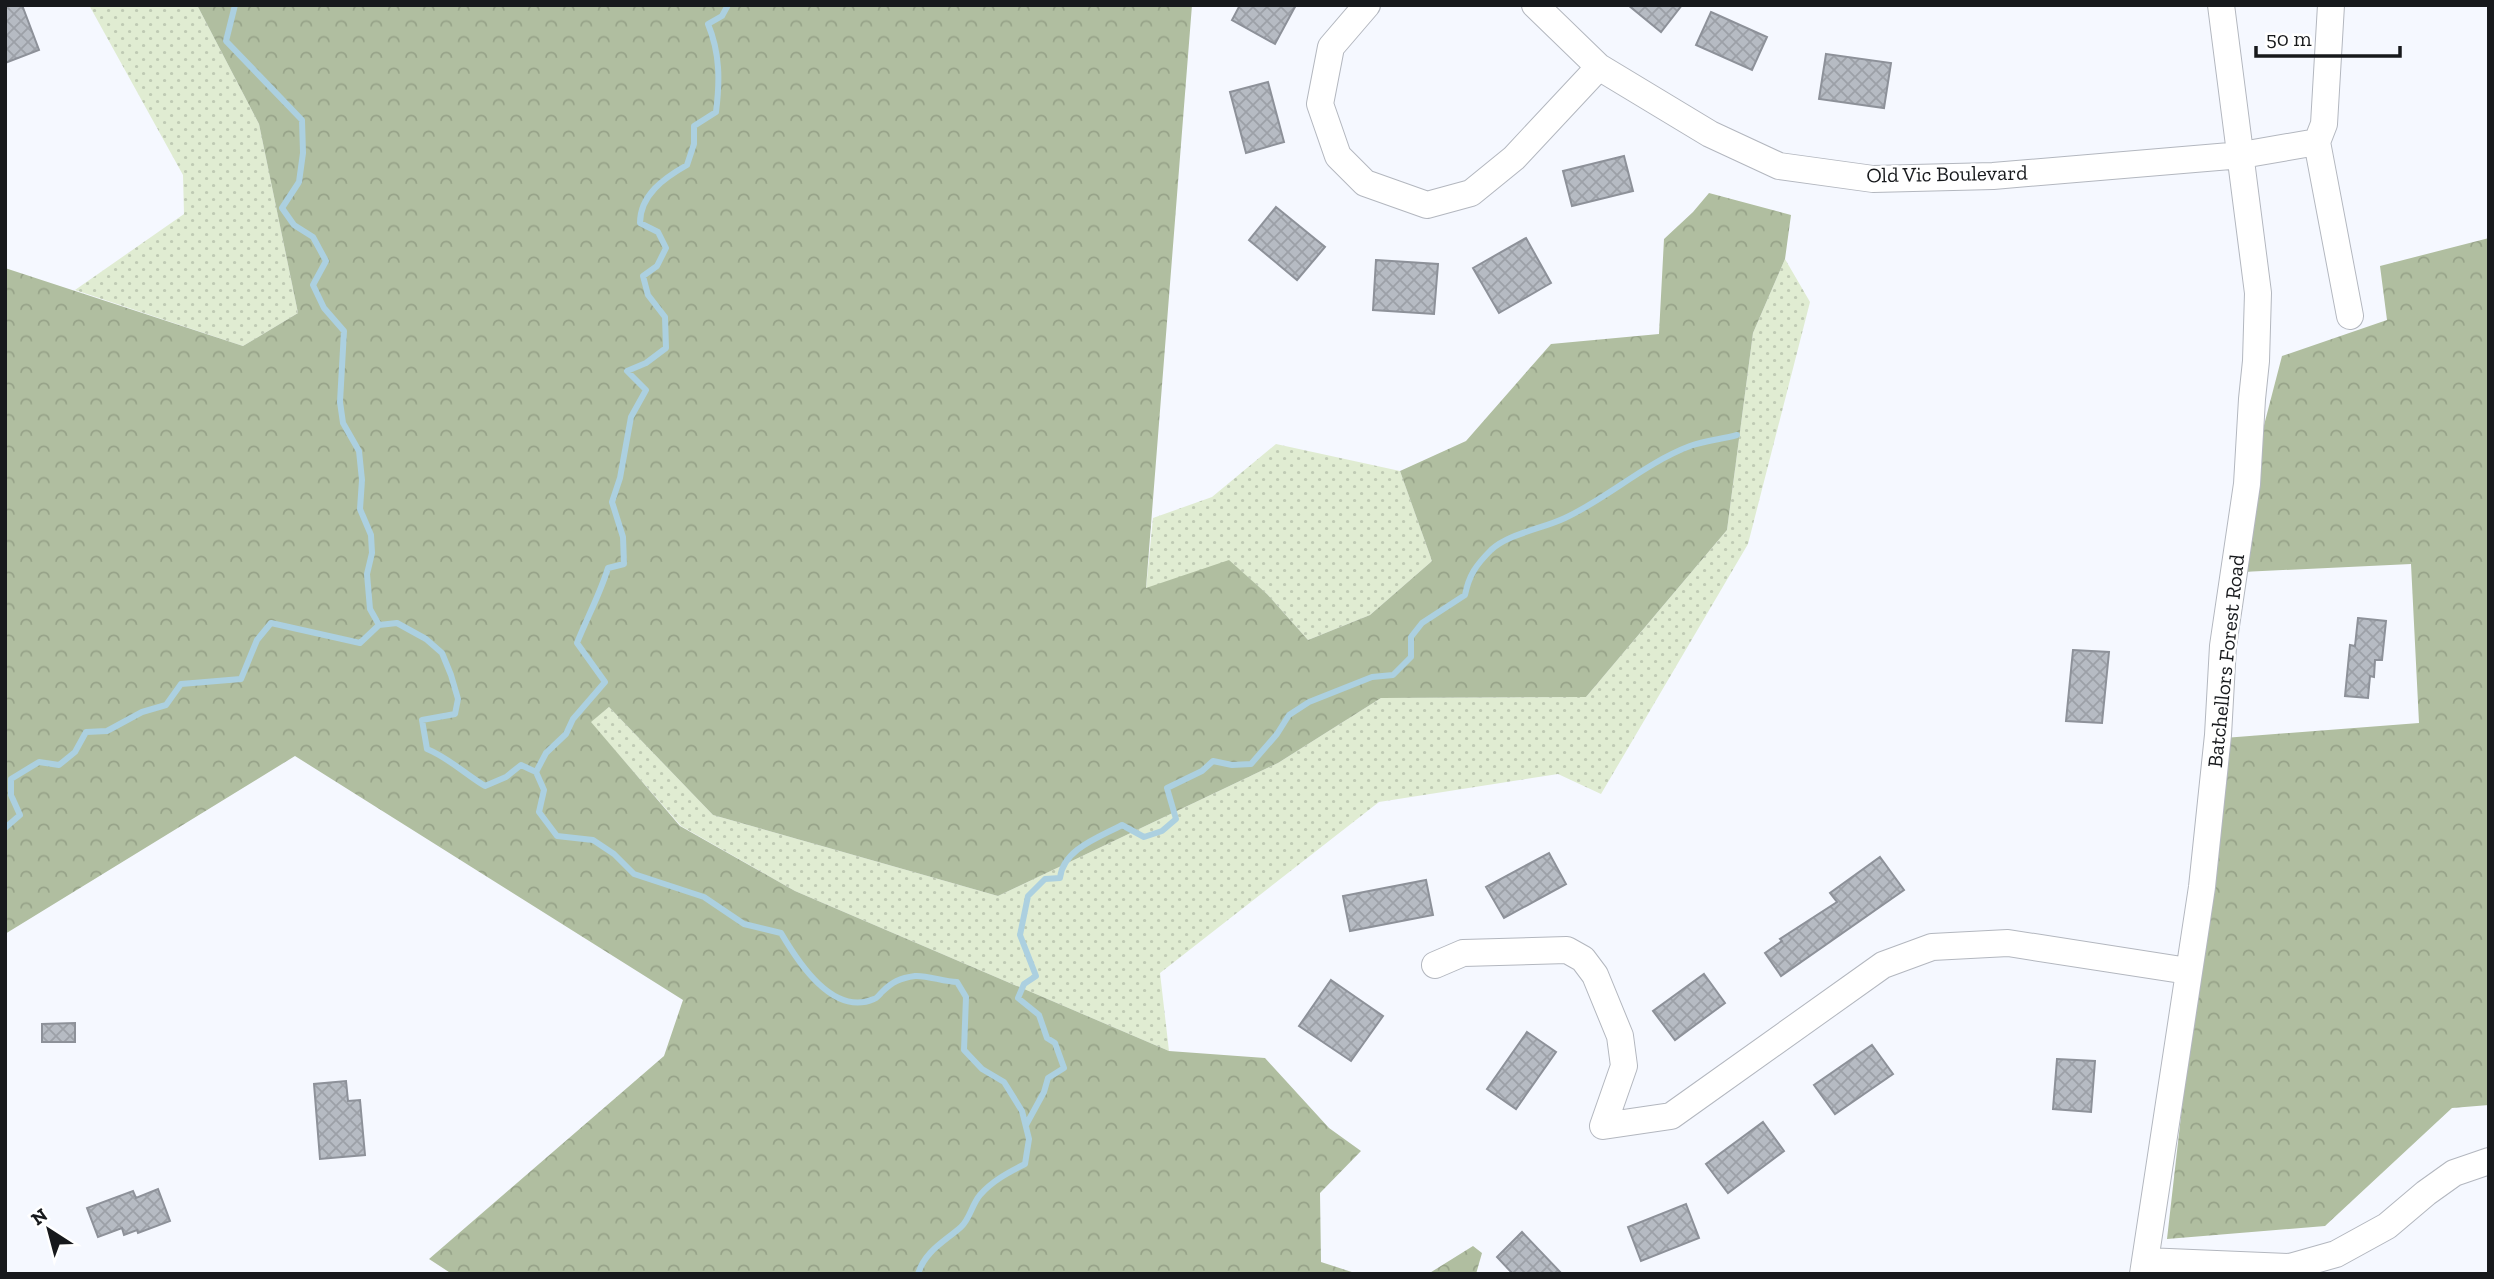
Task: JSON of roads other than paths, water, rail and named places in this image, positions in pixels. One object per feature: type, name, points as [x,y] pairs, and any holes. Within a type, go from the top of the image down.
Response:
[{"type":"street","points":[[1367,5],[1331,47],[1320,104],[1338,156],[1364,183],[1427,205],[1471,193],[1504,167],[1599,68]]},
{"type":"street","name":"Old Vic Boulevard","points":[[1535,5],[1599,68],[1710,134],[1779,166],[1873,179],[1993,176],[2242,155],[2317,142]]},
{"type":"street","name":"Batchellors Forest Road","points":[[2144,1267],[2202,887],[2218,735],[2223,646],[2247,484],[2256,362],[2258,293],[2221,5]]},
{"type":"street","points":[[2331,5],[2324,124],[2317,142],[2350,316]]},
{"type":"street","points":[[1435,965],[1463,953],[1567,950],[1583,959],[1595,975],[1620,1036],[1624,1066],[1603,1126],[1671,1116],[1883,965],[1932,947],[2008,943],[2188,971]]},
{"type":"street","points":[[2144,1267],[2290,1271],[2336,1254],[2387,1226],[2454,1173],[2489,1161]]},
{"type":"waterway","points":[[235,5],[226,41],[302,120],[303,153],[299,182],[282,208],[294,225],[313,237],[326,261],[313,285],[324,308],[344,331],[340,402],[343,423],[359,451],[362,480],[360,509],[371,535],[372,553],[367,574],[370,609],[379,625]]},
{"type":"waterway","points":[[536,772],[546,753],[566,734],[573,719],[605,682],[577,643],[608,568],[624,564],[623,537],[612,502],[620,478],[631,417],[646,390],[627,371],[646,363],[666,348],[665,317],[648,295],[643,276],[657,266],[666,248],[658,232],[640,223],[641,213],[655,188],[687,165],[694,144],[694,126],[716,112],[718,67],[708,24],[722,16],[728,5]]},
{"type":"waterway","points":[[1026,1125],[1044,1092],[1048,1078],[1064,1068],[1055,1043],[1047,1038],[1039,1015],[1018,998],[1024,984],[1036,976],[1020,935],[1028,896],[1045,879],[1060,878],[1068,859],[1075,852],[1122,825],[1144,837],[1162,831],[1176,819],[1167,788],[1202,771],[1213,761],[1232,765],[1251,764],[1277,734],[1289,715],[1309,702],[1372,677],[1393,675],[1411,657],[1411,637],[1422,623],[1465,595],[1474,571],[1499,544],[1581,510],[1673,453],[1696,444],[1737,435]]},
{"type":"waterway","points":[[5,828],[20,815],[11,795],[11,779],[39,762],[59,765],[75,752],[86,732],[107,731],[142,712],[166,705],[181,684],[241,679],[257,640],[271,623],[360,643],[379,625],[397,623],[426,639],[442,653],[458,699],[455,714],[422,720],[427,749],[485,786],[506,777],[521,765],[536,772],[544,790],[539,812],[557,836],[593,840],[614,854],[634,874],[704,897],[744,924],[781,933],[818,984],[845,1000],[859,1003],[875,999],[893,983],[915,976],[957,982],[966,997],[964,1050],[982,1069],[1004,1082],[1022,1111],[1029,1139],[1025,1164],[1001,1177],[985,1190],[964,1224],[930,1253],[918,1274]]}]
